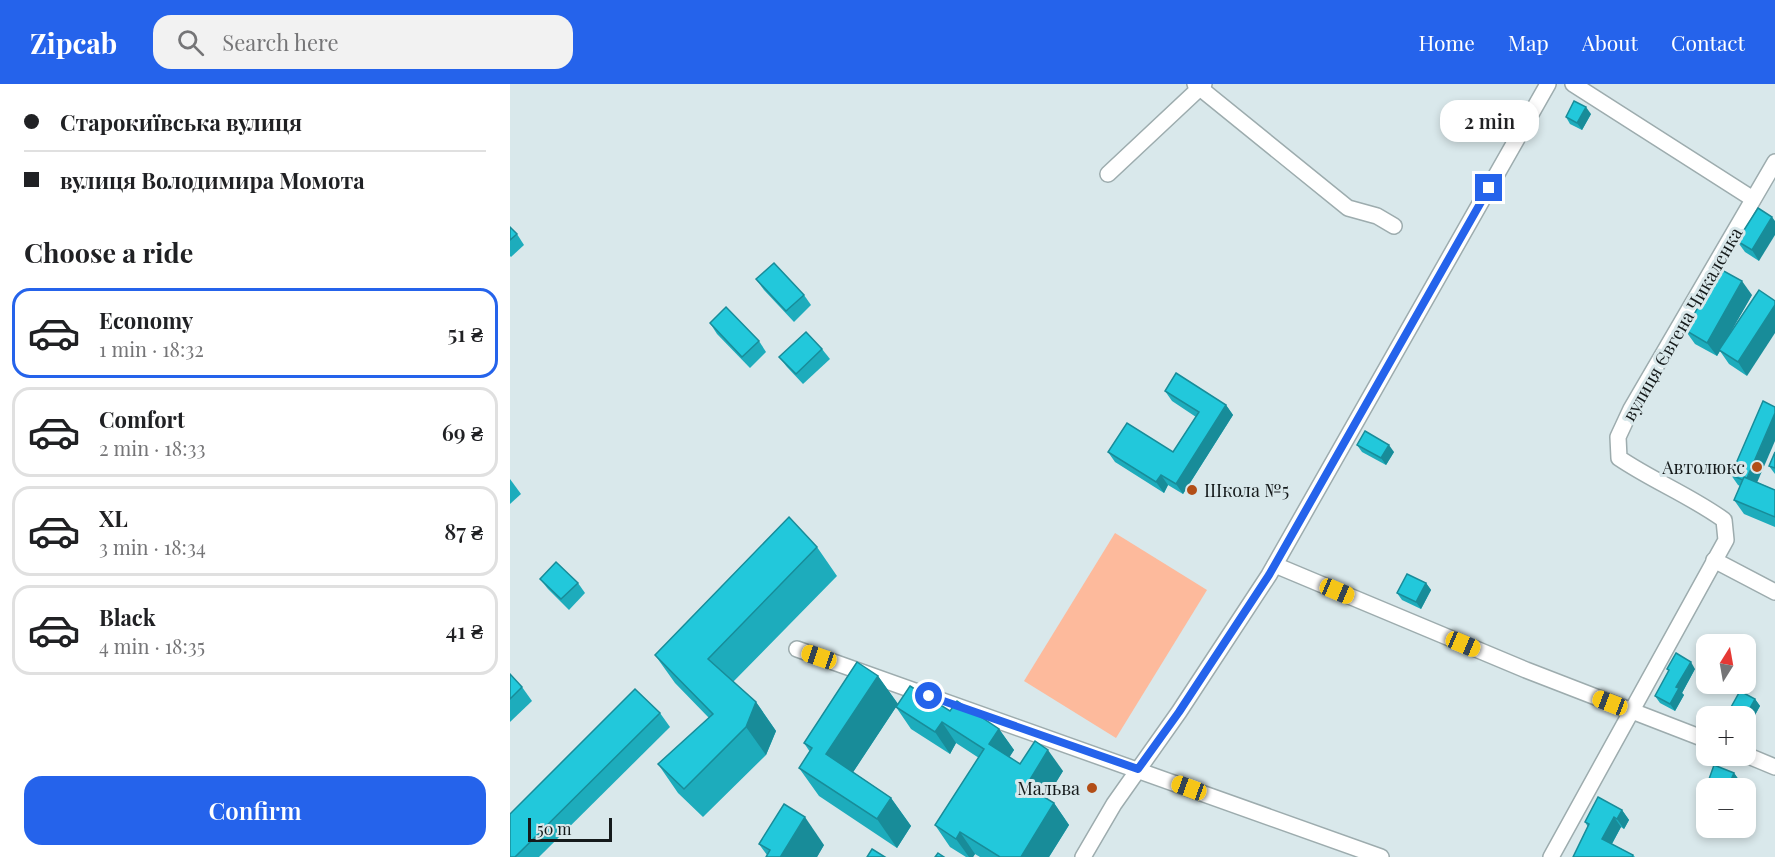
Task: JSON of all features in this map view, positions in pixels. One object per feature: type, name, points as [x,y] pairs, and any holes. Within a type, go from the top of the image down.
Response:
[{"type":"street","points":[[1083,857],[1114,804],[1179,712],[1275,565],[1548,84]]},
{"type":"street","points":[[1573,84],[1753,199]]},
{"type":"street","points":[[1108,174],[1200,86],[1348,208],[1377,216],[1394,226]]},
{"type":"street","name":"вулиця Євгена Чикаленка","points":[[1551,857],[1726,540],[1724,520],[1704,506],[1636,470],[1619,458],[1618,437],[1631,409],[1775,162]]},
{"type":"street","points":[[1714,561],[1775,592]]},
{"type":"street","points":[[1275,565],[1526,670],[1696,736]]},
{"type":"street","points":[[797,649],[1382,857]]},
{"type":"street","points":[[1756,759],[1775,767]]},
{"type":"shaded area","points":[[1115,533],[1207,590],[1116,738],[1024,681]]},
{"type":"building","points":[[1574,101],[1586,107],[1577,123],[1566,117]]},
{"type":"building","points":[[1758,208],[1772,217],[1752,250],[1737,241]]},
{"type":"building","points":[[510,227],[517,234],[510,240]]},
{"type":"building","points":[[774,263],[804,295],[786,311],[756,279]]},
{"type":"building","points":[[1720,269],[1742,281],[1707,343],[1685,330]]},
{"type":"building","points":[[1759,290],[1775,301],[1775,305],[1738,362],[1719,350]]},
{"type":"building","points":[[726,307],[759,341],[742,357],[710,323]]},
{"type":"building","points":[[806,332],[822,349],[796,374],[779,357]]},
{"type":"building","points":[[1176,373],[1226,405],[1176,484],[1161,475],[1156,482],[1108,452],[1127,423],[1173,452],[1199,412],[1165,391]]},
{"type":"building","points":[[1763,401],[1775,407],[1775,413],[1747,478],[1744,477],[1743,480],[1731,475]]},
{"type":"building","points":[[1365,431],[1389,445],[1381,458],[1357,445]]},
{"type":"building","points":[[1775,452],[1775,468],[1769,466]]},
{"type":"building","points":[[1744,477],[1775,490],[1775,517],[1734,500]]},
{"type":"building","points":[[789,517],[817,547],[708,659],[756,702],[746,727],[684,789],[658,764],[713,714],[655,655]]},
{"type":"building","points":[[556,562],[578,583],[561,599],[540,579]]},
{"type":"building","points":[[1407,574],[1426,583],[1416,602],[1397,593]]},
{"type":"building","points":[[1676,653],[1691,662],[1676,687],[1679,688],[1670,704],[1655,696]]},
{"type":"building","points":[[857,662],[878,676],[826,754],[891,798],[877,819],[799,768],[812,748],[804,743]]},
{"type":"building","points":[[510,674],[522,687],[510,699]]},
{"type":"building","points":[[910,686],[950,711],[957,701],[999,729],[989,744],[1020,764],[1035,741],[1048,750],[1026,786],[1054,803],[1021,857],[1000,857],[960,832],[956,839],[935,825],[984,749],[942,722],[935,732],[896,707]]},
{"type":"building","points":[[635,689],[660,713],[515,857],[510,857],[510,814]]},
{"type":"building","points":[[1738,694],[1746,694],[1755,699],[1751,706],[1732,706]]},
{"type":"building","points":[[1714,766],[1734,773],[1732,778],[1709,778]]},
{"type":"building","points":[[1598,797],[1622,810],[1617,819],[1614,817],[1602,839],[1633,855],[1632,857],[1573,857],[1589,824],[1585,822]]},
{"type":"building","points":[[784,804],[805,817],[781,856],[783,857],[766,857],[770,850],[759,844]]},
{"type":"building","points":[[872,849],[885,857],[867,857]]},
{"type":"place","name":"Автолюкс","points":[[1757,467]]},
{"type":"place","name":"Школа №5","points":[[1192,490]]},
{"type":"place","name":"Мальва","points":[[1092,788]]},
{"type":"route","points":[[929,696],[1138,769],[1179,712],[1269,575],[1489,188]]}]
